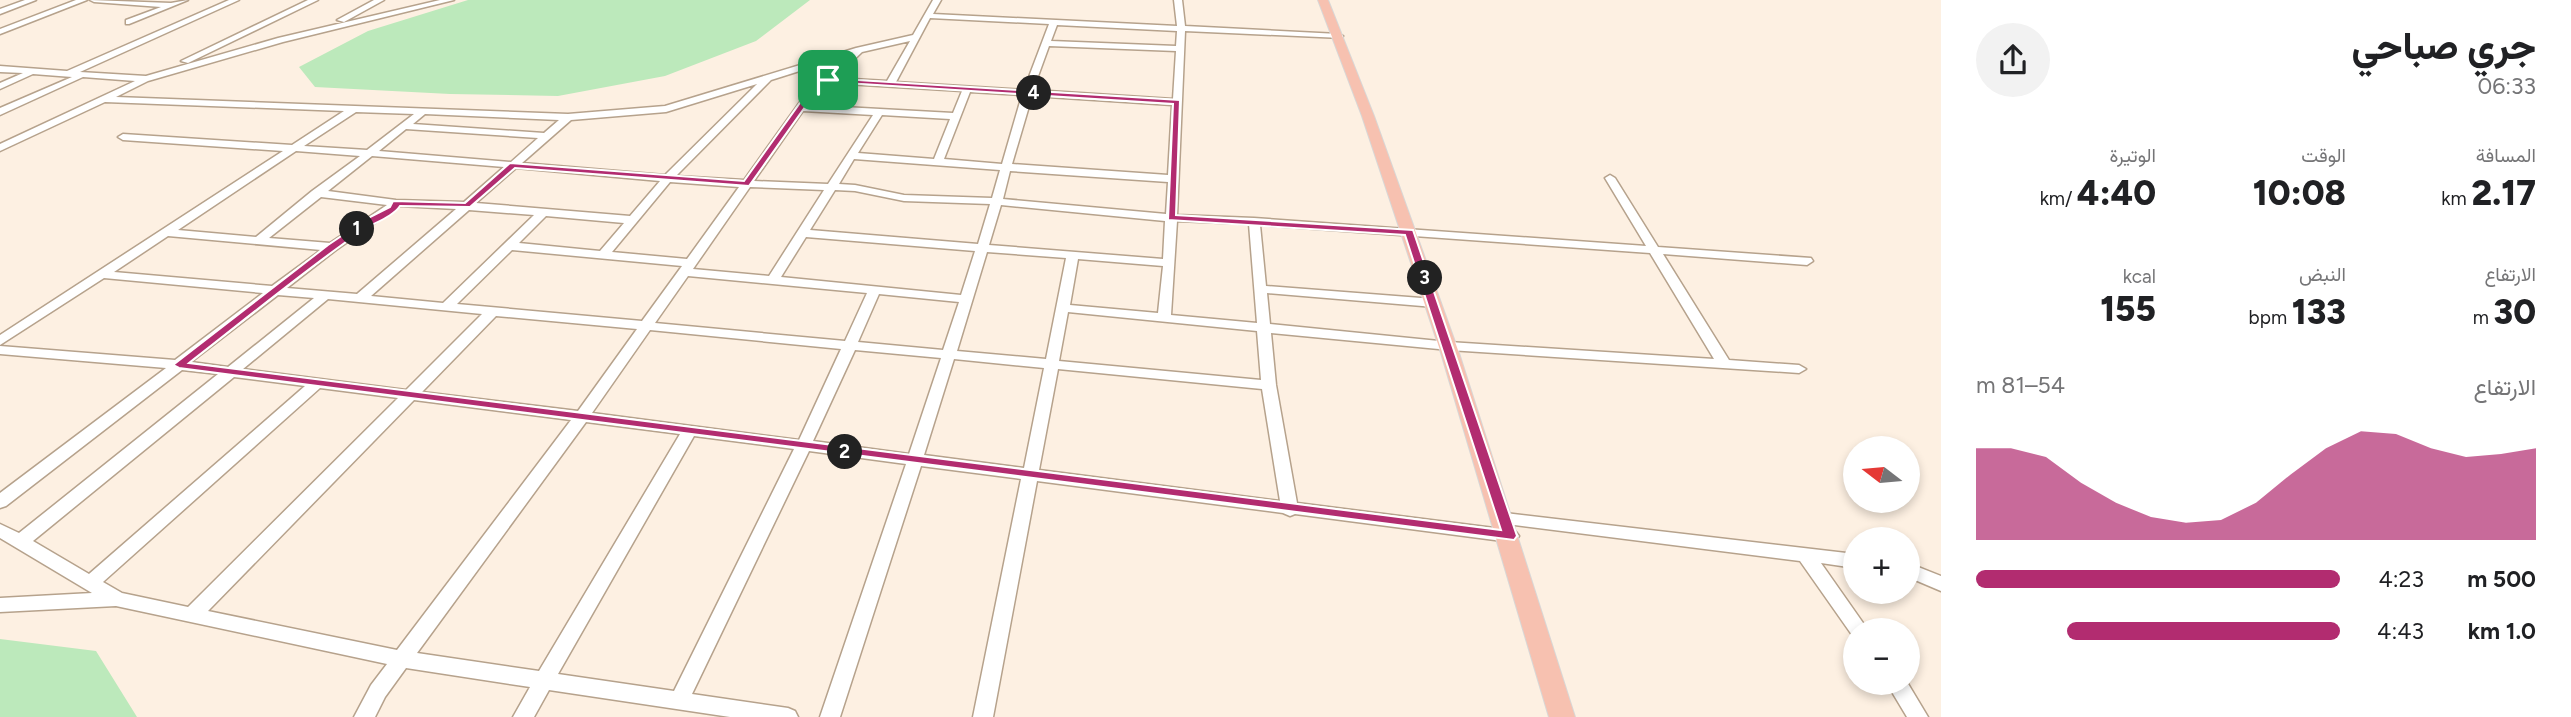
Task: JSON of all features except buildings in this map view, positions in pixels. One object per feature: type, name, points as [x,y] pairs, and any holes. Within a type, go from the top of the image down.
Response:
[{"type":"main road","points":[[1323,0],[1339,36],[1449,346],[1507,528],[1562,717]]},
{"type":"street","points":[[0,12],[32,0]]},
{"type":"street","points":[[0,32],[83,0]]},
{"type":"street","points":[[94,0],[172,5]]},
{"type":"street","points":[[130,22],[184,0]]},
{"type":"street","points":[[68,74],[235,0]]},
{"type":"street","points":[[0,148],[314,0]]},
{"type":"street","points":[[322,31],[380,0]]},
{"type":"street","points":[[0,69],[146,79],[322,31],[450,0]]},
{"type":"street","points":[[890,84],[937,0]]},
{"type":"street","points":[[1164,318],[1172,218],[1181,28],[1178,0]]},
{"type":"street","points":[[928,16],[1339,36]]},
{"type":"street","points":[[830,717],[915,461],[967,299],[994,201],[1054,22]]},
{"type":"street","points":[[104,99],[568,117],[666,108],[859,50],[916,37]]},
{"type":"street","points":[[1046,43],[1180,49]]},
{"type":"street","points":[[364,717],[378,691],[581,418],[800,108],[859,50]]},
{"type":"street","points":[[0,86],[34,72]]},
{"type":"street","points":[[0,112],[83,75]]},
{"type":"street","points":[[603,255],[668,178],[768,78]]},
{"type":"street","points":[[828,80],[1177,102]]},
{"type":"street","points":[[937,163],[967,89]]},
{"type":"street","points":[[800,108],[956,116]]},
{"type":"street","points":[[0,341],[352,110]]},
{"type":"street","points":[[259,240],[422,112]]},
{"type":"street","points":[[772,281],[879,112]]},
{"type":"street","points":[[360,298],[568,117]]},
{"type":"street","points":[[403,127],[547,136]]},
{"type":"street","points":[[0,133],[27,135]]},
{"type":"street","points":[[123,137],[368,153],[746,184],[855,188],[904,198],[994,201],[1172,218],[1254,221],[1807,261]]},
{"type":"street","points":[[851,156],[1173,178]]},
{"type":"street","points":[[1610,178],[1724,364]]},
{"type":"street","points":[[316,193],[397,203],[467,205],[634,220]]},
{"type":"street","points":[[0,502],[332,247],[371,220],[394,209],[397,203]]},
{"type":"street","points":[[447,306],[544,212]]},
{"type":"street","points":[[1254,221],[1269,385],[1290,510]]},
{"type":"street","points":[[166,232],[332,247]]},
{"type":"street","points":[[802,233],[1169,264]]},
{"type":"street","points":[[509,246],[603,255],[772,281],[967,299]]},
{"type":"street","points":[[983,717],[1073,255]]},
{"type":"street","points":[[101,274],[1269,385]]},
{"type":"street","points":[[1260,289],[1434,303]]},
{"type":"street","points":[[679,701],[803,447],[875,290]]},
{"type":"street","points":[[20,542],[326,295]]},
{"type":"street","points":[[1063,308],[1449,346],[1799,369]]},
{"type":"street","points":[[192,615],[493,311]]},
{"type":"street","points":[[0,350],[179,365],[1290,510],[1843,560]]},
{"type":"street","points":[[90,583],[317,383]]},
{"type":"street","points":[[523,717],[690,432]]},
{"type":"street","points":[[0,530],[117,599]]},
{"type":"street","points":[[1805,555],[1850,618]]},
{"type":"street","points":[[1920,575],[1941,584]]},
{"type":"street","points":[[0,605],[117,599],[401,659],[788,717]]},
{"type":"street","points":[[1904,695],[1918,717]]},
{"type":"green space","points":[[468,0],[810,0],[756,41],[665,76],[558,96],[315,87],[299,67],[368,31]]},
{"type":"green space","points":[[0,639],[96,651],[137,717],[0,717]]},
{"type":"route","points":[[828,80],[1177,102],[1172,218],[1409,232],[1510,536],[1117,488],[179,365],[332,247],[371,220],[394,209],[397,203],[467,205],[513,165],[746,184],[805,101],[828,80]]}]
